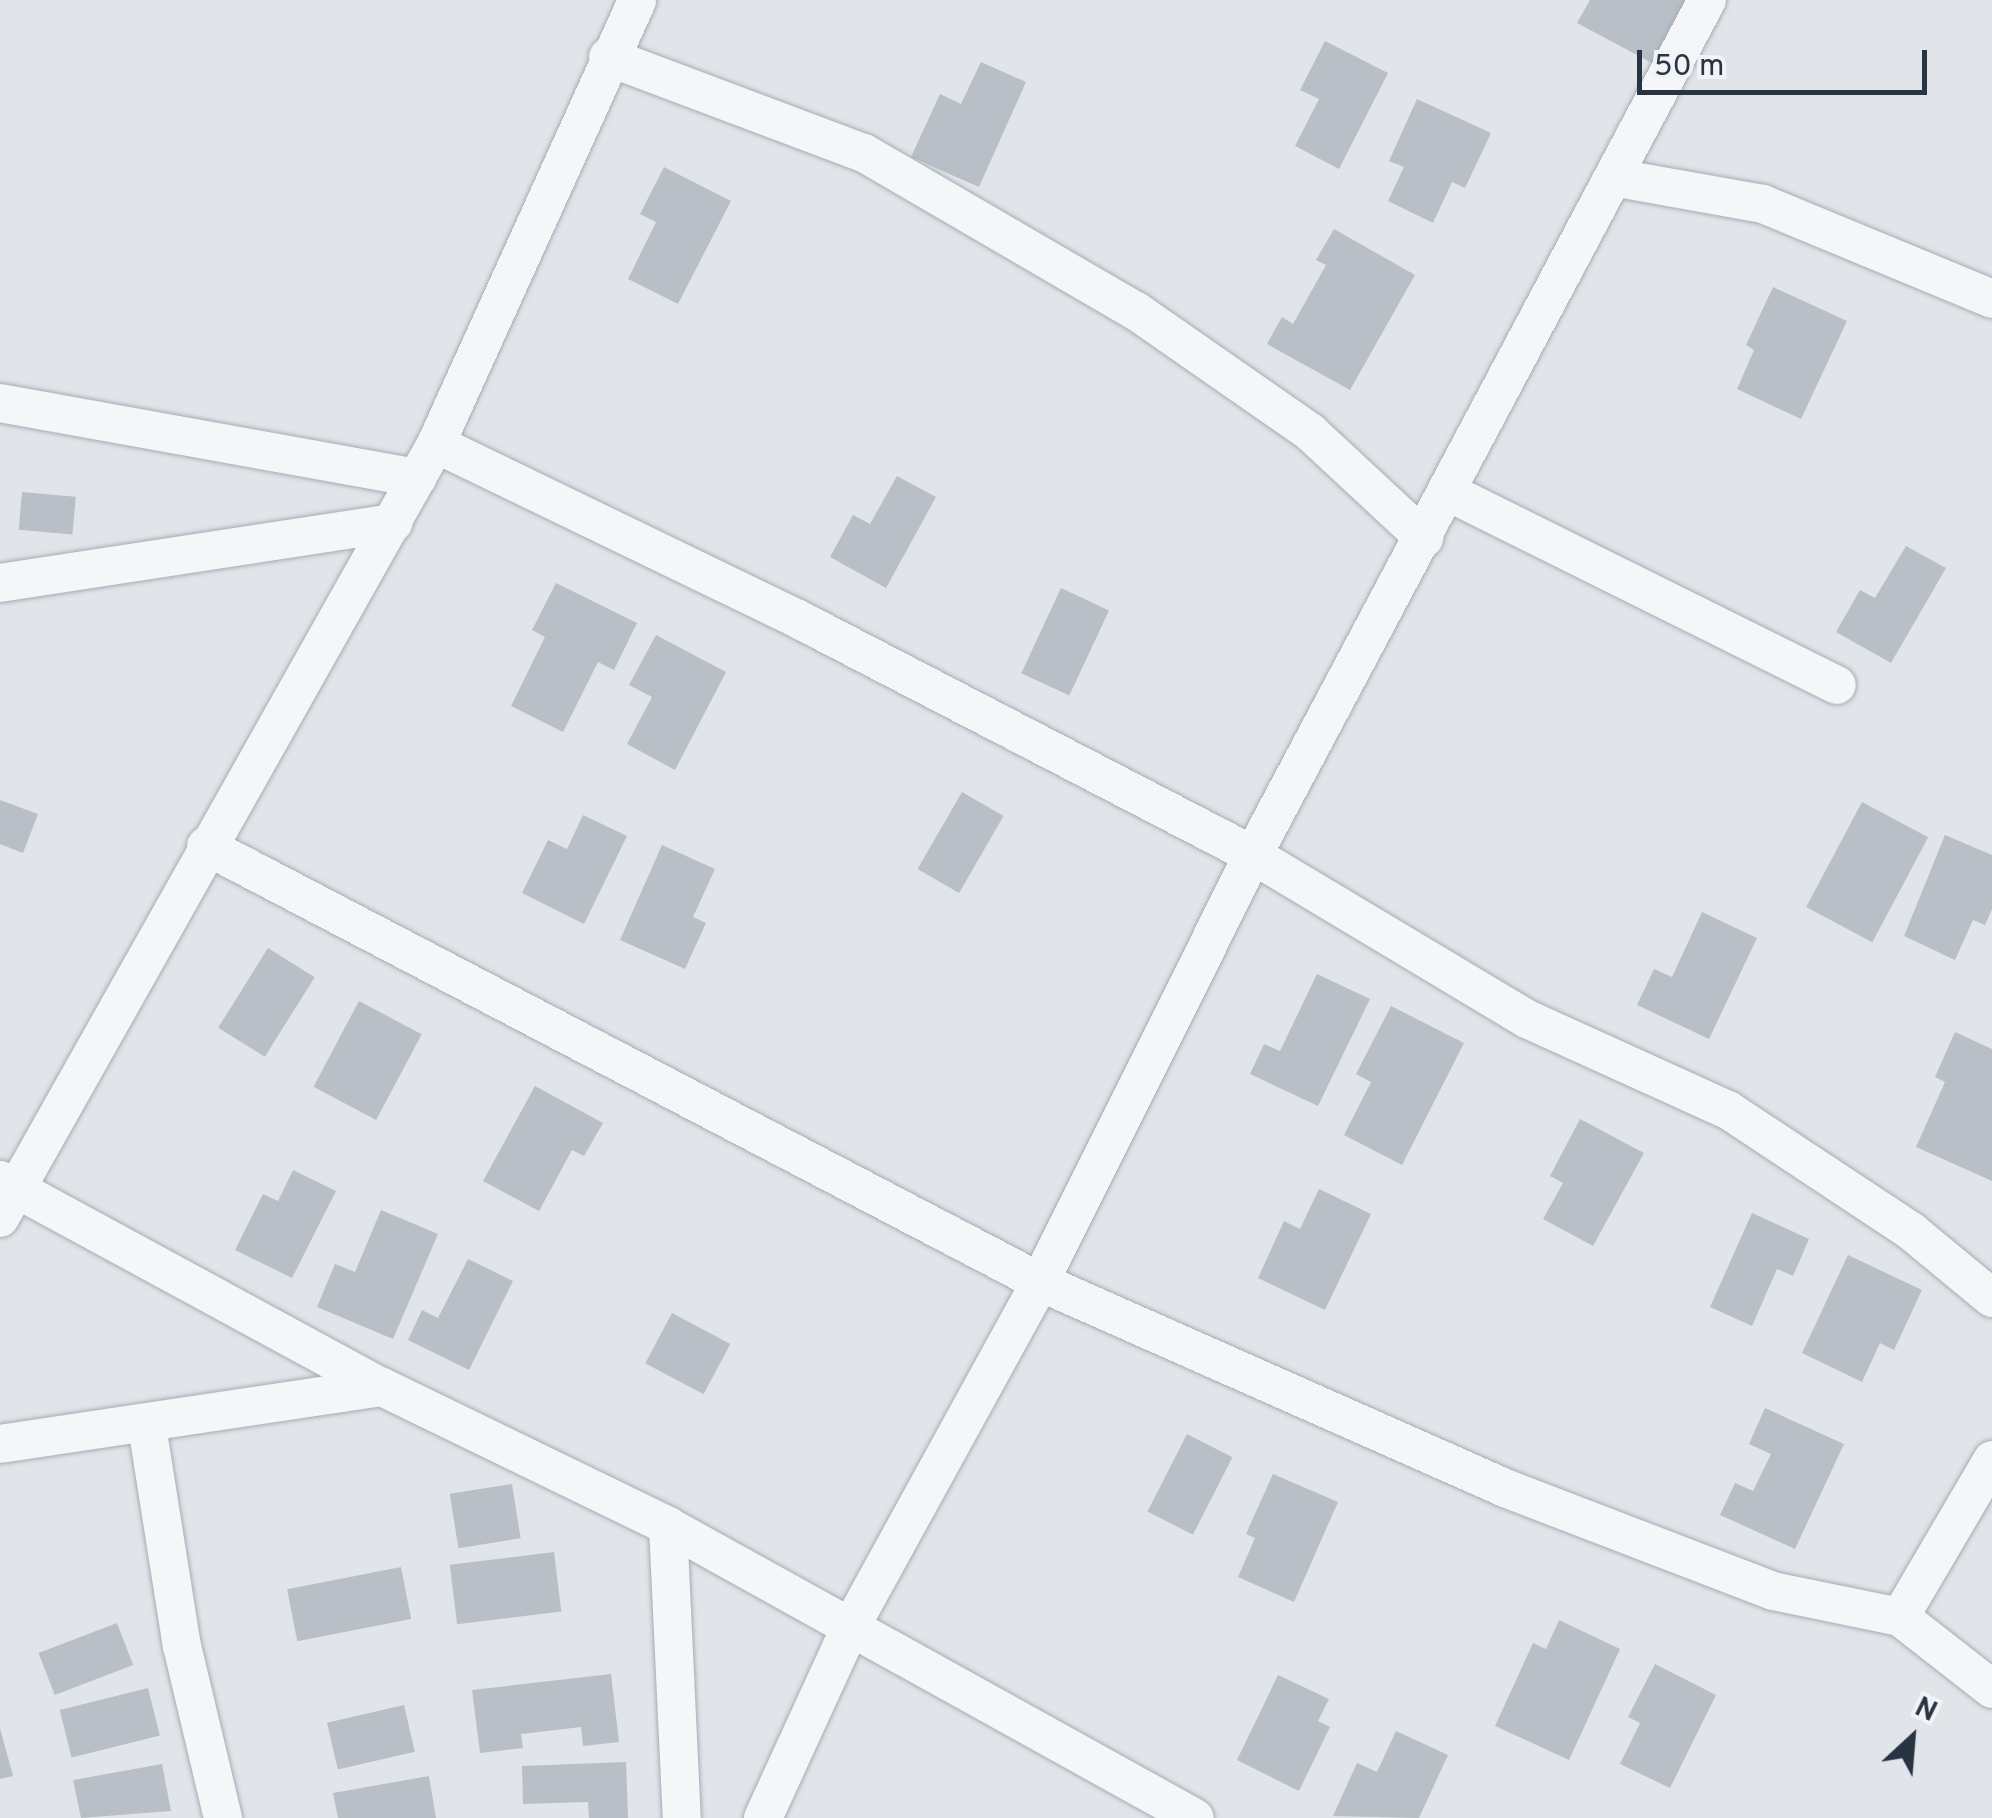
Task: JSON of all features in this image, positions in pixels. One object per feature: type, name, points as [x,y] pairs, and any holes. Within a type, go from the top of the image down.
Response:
[{"type":"street","points":[[637,0],[436,444],[5,1195],[382,1388],[668,1526],[849,1630],[1194,1818]]},
{"type":"street","points":[[763,1818],[849,1630],[1040,1282],[1254,855],[1617,178],[1707,0]]},
{"type":"street","points":[[608,58],[864,153],[946,199],[1211,358],[1310,432],[1424,538]]},
{"type":"street","points":[[1617,178],[1763,204],[1992,299]]},
{"type":"street","points":[[0,402],[418,478]]},
{"type":"street","points":[[436,444],[798,619],[1254,855],[1527,1019],[1728,1110],[1912,1232],[1992,1298]]},
{"type":"street","points":[[1448,492],[1837,685]]},
{"type":"street","points":[[0,583],[393,523]]},
{"type":"street","points":[[206,846],[1040,1282],[1505,1488],[1774,1591],[1900,1618],[1992,1689]]},
{"type":"street","points":[[0,1444],[147,1426],[382,1388]]},
{"type":"street","points":[[147,1426],[182,1646],[223,1818]]},
{"type":"street","points":[[1900,1618],[1992,1460]]},
{"type":"street","points":[[668,1526],[682,1818]]},
{"type":"building","points":[[1590,0],[1689,0],[1654,64],[1577,23]]},
{"type":"building","points":[[1325,41],[1388,73],[1339,169],[1295,146],[1319,99],[1300,90]]},
{"type":"building","points":[[981,62],[1026,82],[979,187],[911,157],[940,94],[961,104]]},
{"type":"building","points":[[1417,99],[1491,133],[1465,188],[1452,182],[1433,223],[1388,201],[1404,167],[1389,161]]},
{"type":"building","points":[[664,167],[731,201],[678,304],[628,279],[656,222],[640,214]]},
{"type":"building","points":[[1334,229],[1415,275],[1350,390],[1267,344],[1282,317],[1293,324],[1326,265],[1316,260]]},
{"type":"building","points":[[1773,287],[1847,321],[1801,419],[1737,389],[1754,350],[1746,345]]},
{"type":"building","points":[[897,476],[936,497],[886,588],[830,557],[853,515],[870,524]]},
{"type":"building","points":[[22,492],[76,497],[72,535],[19,530]]},
{"type":"building","points":[[1906,546],[1946,568],[1891,663],[1836,632],[1860,590],[1875,598]]},
{"type":"building","points":[[556,583],[637,623],[614,670],[598,662],[563,732],[511,706],[545,637],[532,630]]},
{"type":"building","points":[[1061,588],[1109,610],[1069,696],[1021,673]]},
{"type":"building","points":[[656,635],[726,672],[675,770],[627,744],[652,697],[629,685]]},
{"type":"building","points":[[962,792],[1004,816],[959,893],[918,869]]},
{"type":"building","points":[[0,800],[38,814],[23,853],[0,844]]},
{"type":"building","points":[[1862,802],[1928,837],[1872,942],[1806,907]]},
{"type":"building","points":[[583,815],[627,836],[584,924],[522,893],[548,840],[567,849]]},
{"type":"building","points":[[1945,835],[1992,855],[1992,909],[1985,925],[1973,920],[1955,960],[1904,936]]},
{"type":"building","points":[[662,845],[715,869],[693,917],[706,923],[685,969],[620,940]]},
{"type":"building","points":[[1702,912],[1757,938],[1709,1039],[1637,1005],[1654,969],[1672,977]]},
{"type":"building","points":[[268,948],[315,977],[265,1057],[218,1028]]},
{"type":"building","points":[[1317,974],[1370,999],[1318,1106],[1250,1074],[1264,1044],[1280,1051]]},
{"type":"building","points":[[359,1001],[422,1034],[376,1120],[313,1087]]},
{"type":"building","points":[[1391,1006],[1464,1043],[1402,1165],[1344,1135],[1371,1082],[1356,1074]]},
{"type":"building","points":[[1955,1032],[1992,1049],[1992,1181],[1916,1147],[1945,1082],[1935,1077]]},
{"type":"building","points":[[535,1086],[603,1123],[584,1156],[572,1150],[539,1211],[483,1181]]},
{"type":"building","points":[[1580,1119],[1644,1153],[1593,1246],[1543,1219],[1563,1183],[1550,1176]]},
{"type":"building","points":[[293,1170],[336,1191],[292,1278],[235,1250],[263,1194],[278,1201]]},
{"type":"building","points":[[1319,1189],[1371,1214],[1325,1310],[1258,1278],[1284,1221],[1300,1229]]},
{"type":"building","points":[[381,1210],[438,1234],[393,1339],[317,1307],[335,1264],[355,1272]]},
{"type":"building","points":[[1752,1213],[1809,1239],[1793,1276],[1777,1269],[1752,1326],[1710,1307]]},
{"type":"building","points":[[1848,1255],[1922,1290],[1894,1350],[1880,1343],[1862,1382],[1802,1353]]},
{"type":"building","points":[[468,1259],[513,1281],[469,1370],[408,1340],[422,1310],[438,1318]]},
{"type":"building","points":[[672,1313],[730,1344],[704,1394],[645,1363]]},
{"type":"building","points":[[1765,1408],[1844,1444],[1795,1549],[1720,1515],[1735,1483],[1753,1491],[1771,1454],[1749,1444]]},
{"type":"building","points":[[1187,1434],[1232,1457],[1193,1535],[1148,1512]]},
{"type":"building","points":[[1273,1474],[1338,1502],[1294,1602],[1238,1577],[1255,1538],[1246,1534]]},
{"type":"building","points":[[512,1484],[521,1538],[458,1548],[450,1494]]},
{"type":"building","points":[[554,1552],[561,1612],[457,1624],[450,1565]]},
{"type":"building","points":[[401,1567],[411,1619],[297,1641],[287,1589]]},
{"type":"building","points":[[1559,1620],[1620,1649],[1569,1760],[1495,1726],[1533,1643],[1546,1649]]},
{"type":"building","points":[[117,1623],[133,1665],[55,1695],[39,1653]]},
{"type":"building","points":[[1655,1664],[1716,1695],[1670,1788],[1620,1764],[1640,1723],[1628,1717]]},
{"type":"building","points":[[611,1674],[619,1742],[583,1746],[581,1727],[521,1734],[523,1748],[480,1753],[472,1690]]},
{"type":"building","points":[[1278,1675],[1329,1699],[1318,1721],[1330,1727],[1299,1791],[1237,1760]]},
{"type":"building","points":[[148,1688],[160,1736],[72,1758],[60,1710]]},
{"type":"building","points":[[404,1705],[415,1752],[338,1770],[327,1723]]},
{"type":"building","points":[[0,1728],[13,1776],[0,1779]]},
{"type":"building","points":[[1396,1731],[1448,1755],[1419,1818],[1333,1816],[1357,1763],[1377,1772]]},
{"type":"building","points":[[626,1762],[628,1818],[589,1818],[588,1802],[523,1804],[522,1766]]},
{"type":"building","points":[[162,1764],[171,1811],[81,1818],[73,1780]]},
{"type":"building","points":[[429,1776],[436,1818],[338,1818],[333,1793]]}]
